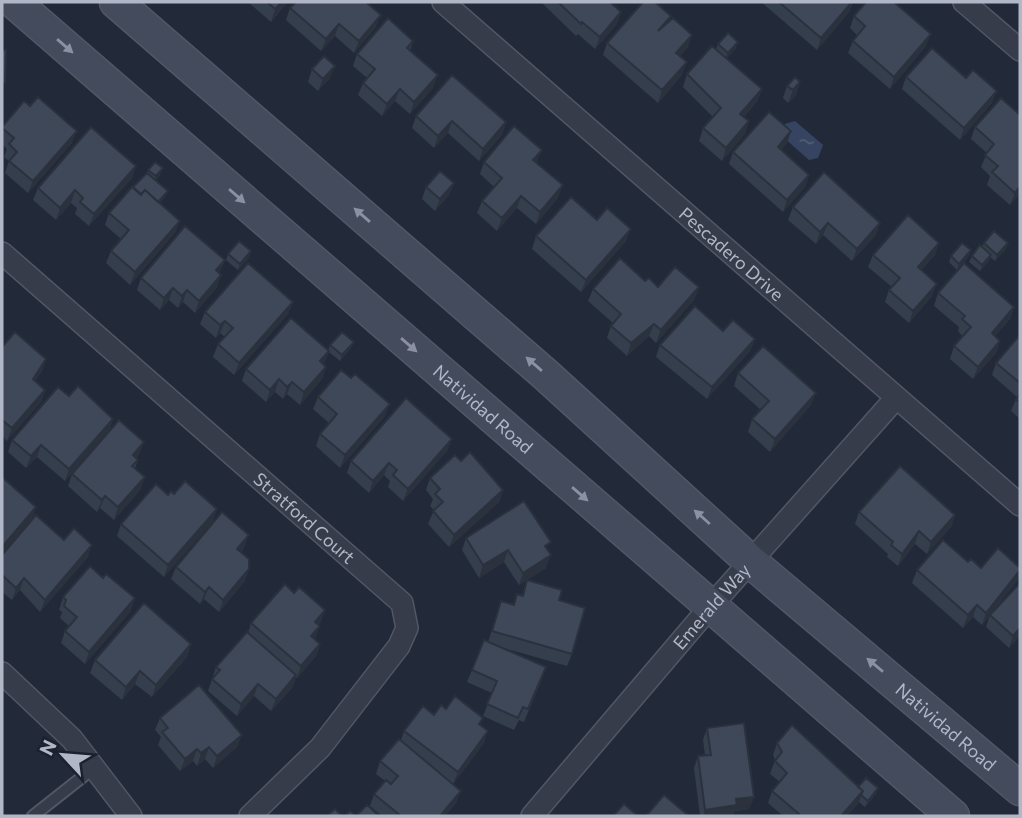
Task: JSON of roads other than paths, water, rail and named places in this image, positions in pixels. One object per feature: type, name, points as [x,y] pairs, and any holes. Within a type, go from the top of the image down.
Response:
[{"type":"main road","name":"Natividad Road","points":[[13,2],[953,816]]},
{"type":"main road","name":"Natividad Road","points":[[116,2],[546,375],[751,562],[1020,789]]},
{"type":"street","name":"Pescadero Drive","points":[[443,2],[1020,505]]},
{"type":"street","points":[[964,2],[1020,50]]},
{"type":"street","name":"Stratford Court","points":[[2,253],[402,603],[407,628],[399,646],[320,748],[250,816]]},
{"type":"street","name":"Emerald Way","points":[[532,816],[710,607],[895,398]]},
{"type":"street","points":[[2,673],[43,710],[95,767],[131,816]]},
{"type":"lane","points":[[33,816],[95,767]]},
{"type":"water","points":[[795,121],[823,145],[818,158],[809,160],[782,136],[785,124]]}]
